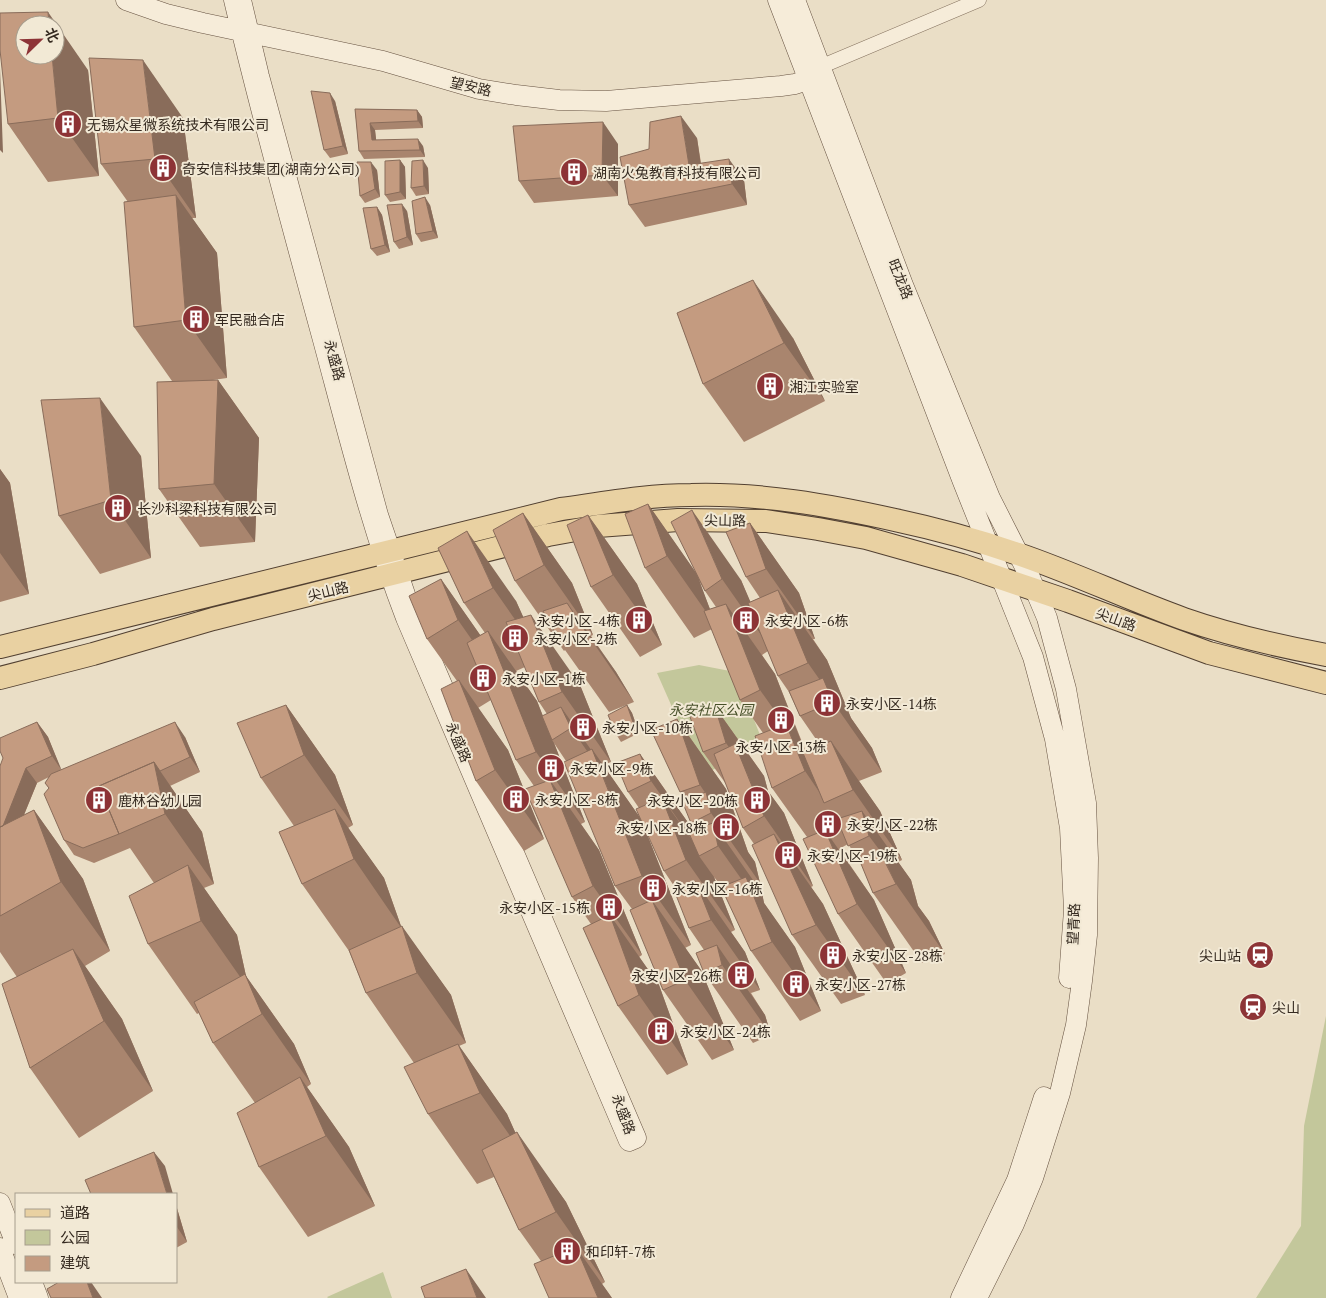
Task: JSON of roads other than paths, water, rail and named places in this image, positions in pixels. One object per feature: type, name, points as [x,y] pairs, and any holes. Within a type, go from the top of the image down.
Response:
[{"type":"main road","name":"望安路","points":[[126,0],[166,14],[244,27]]},
{"type":"main road","name":"望安路","points":[[146,0],[244,27],[383,61],[479,89],[559,100],[606,101],[643,99],[781,86],[814,74]]},
{"type":"main road","name":"永盛路","points":[[234,0],[244,27],[386,552],[406,618],[630,1141],[636,1138],[393,574]]},
{"type":"main road","name":"永盛路","points":[[241,0],[244,27]]},
{"type":"main road","name":"旺龙路","points":[[778,0],[814,74],[990,498],[1018,554]]},
{"type":"main road","name":"旺龙路","points":[[795,0],[814,74],[987,543]]},
{"type":"main road","name":"尖山路","points":[[0,647],[561,509],[630,499],[696,494],[768,498],[827,506],[947,532],[1018,554],[1216,629],[1281,646],[1326,655]]},
{"type":"main road","name":"尖山路","points":[[0,678],[94,654],[213,619],[548,535],[598,526],[653,521],[711,520],[766,521],[847,535],[962,565],[1209,653],[1326,683]]},
{"type":"main road","name":"望青路","points":[[961,1298],[1017,1180],[1048,1084],[1066,1004],[1074,910],[1070,828],[1054,739],[1033,657],[987,543]]},
{"type":"main road","name":"望青路","points":[[977,1298],[1014,1224],[1034,1178],[1044,1148],[1060,1093],[1076,1025],[1087,935],[1088,858],[1086,803],[1066,688],[1055,644],[1036,590],[1018,554]]},
{"type":"main road","points":[[0,1203],[15,1241]]},
{"type":"main road","points":[[0,1248],[15,1270]]},
{"type":"main road","points":[[24,1283],[31,1294]]},
{"type":"street","points":[[814,74],[979,0]]},
{"type":"place","name":"无锡众星微系统技术有限公司","points":[[68,124]]},
{"type":"place","name":"奇安信科技集团(湖南分公司)","points":[[163,168]]},
{"type":"place","name":"湖南火兔教育科技有限公司","points":[[574,172]]},
{"type":"place","name":"军民融合店","points":[[196,319]]},
{"type":"place","name":"湘江实验室","points":[[770,386]]},
{"type":"place","name":"长沙科梁科技有限公司","points":[[118,508]]},
{"type":"place","name":"永安小区-4栋","points":[[639,620]]},
{"type":"place","name":"永安小区-6栋","points":[[746,620]]},
{"type":"place","name":"永安小区-2栋","points":[[515,638]]},
{"type":"place","name":"永安小区-1栋","points":[[483,678]]},
{"type":"place","name":"永安小区-14栋","points":[[827,703]]},
{"type":"place","name":"永安小区-13栋","points":[[781,720]]},
{"type":"place","name":"永安小区-10栋","points":[[583,727]]},
{"type":"place","name":"永安小区-9栋","points":[[551,768]]},
{"type":"place","name":"永安小区-8栋","points":[[516,799]]},
{"type":"place","name":"鹿林谷幼儿园","points":[[99,800]]},
{"type":"place","name":"永安小区-20栋","points":[[757,800]]},
{"type":"place","name":"永安小区-22栋","points":[[828,824]]},
{"type":"place","name":"永安小区-18栋","points":[[726,827]]},
{"type":"place","name":"永安小区-19栋","points":[[788,855]]},
{"type":"place","name":"永安小区-16栋","points":[[653,888]]},
{"type":"place","name":"永安小区-15栋","points":[[609,907]]},
{"type":"place","name":"永安小区-28栋","points":[[833,955]]},
{"type":"place","name":"尖山站","points":[[1260,955]]},
{"type":"place","name":"永安小区-26栋","points":[[741,975]]},
{"type":"place","name":"永安小区-27栋","points":[[796,984]]},
{"type":"place","name":"尖山","points":[[1253,1007]]},
{"type":"place","name":"永安小区-24栋","points":[[661,1031]]},
{"type":"place","name":"和印轩-7栋","points":[[567,1251]]},
{"type":"park label","name":"永安社区公园","points":[[711,709]]}]
